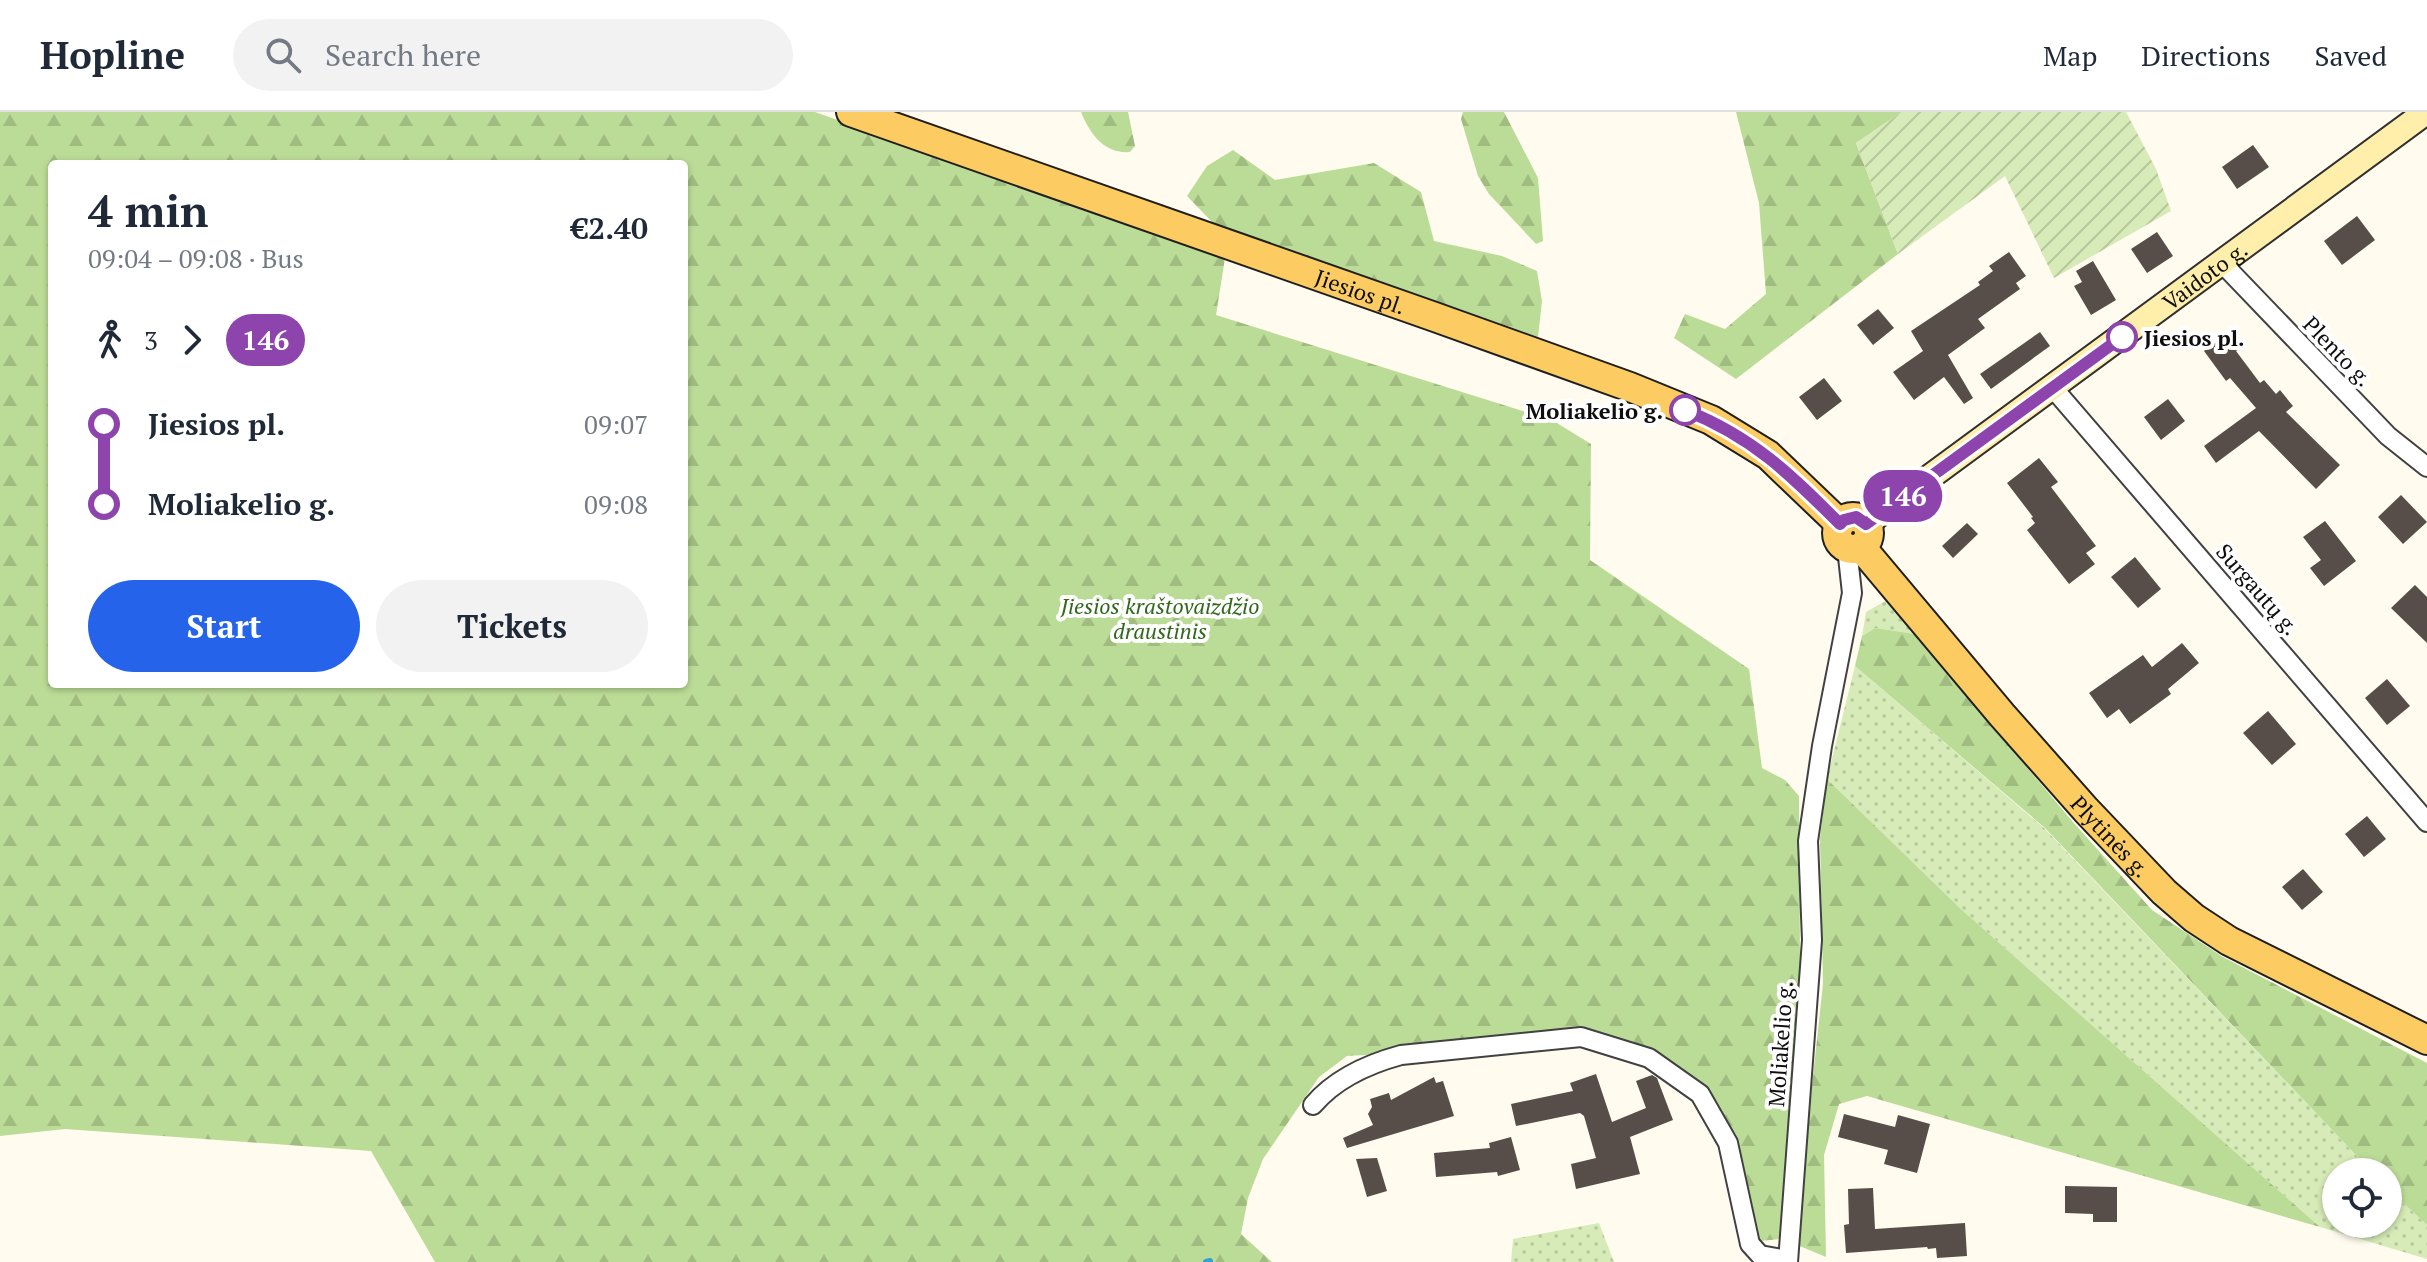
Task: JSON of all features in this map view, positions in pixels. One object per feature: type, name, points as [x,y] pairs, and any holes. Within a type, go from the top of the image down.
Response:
[{"type":"main road","name":"Jiesios pl.","points":[[851,112],[1446,321],[1630,387],[1711,420],[1768,455],[1853,536]]},
{"type":"main road","name":"Vaidoto g.","points":[[1853,536],[2426,112]]},
{"type":"main road","name":"Plytinės g.","points":[[1853,536],[2002,715],[2164,892],[2194,918],[2229,941],[2427,1040]]},
{"type":"street","name":"Plento g.","points":[[2221,262],[2388,436],[2427,467]]},
{"type":"street","name":"Surgautų g.","points":[[2053,388],[2427,822]]},
{"type":"street","name":"Moliakelio g.","points":[[1313,1105],[1333,1085],[1374,1063],[1401,1055],[1581,1037],[1649,1058],[1700,1094],[1728,1143],[1750,1244],[1760,1255],[1788,1261],[1812,940],[1808,841],[1822,746],[1852,593],[1853,536]]},
{"type":"green space","name":"Jiesios kraštovaizdžio draustinis","points":[[0,112],[815,112],[1225,258],[1216,315],[1552,420],[1591,444],[1590,560],[1749,669],[1762,768],[1785,780],[1799,796],[1800,961],[1781,1239],[1760,1241],[1737,1136],[1706,1088],[1653,1051],[1578,1028],[1347,1056],[1319,1077],[1263,1159],[1248,1198],[1241,1234],[1272,1262],[435,1262],[371,1151],[65,1129],[0,1136]]},
{"type":"green space","points":[[1081,112],[1128,112],[1135,146],[1130,152],[1121,152],[1105,146],[1089,128]]},
{"type":"green space","points":[[1463,112],[1504,112],[1538,178],[1543,241],[1536,244],[1489,194],[1478,176],[1461,119]]},
{"type":"green space","points":[[1736,112],[1902,112],[1856,143],[1898,254],[1736,379],[1674,338],[1685,314],[1725,329],[1766,294],[1759,203]]},
{"type":"green space","points":[[1902,112],[2126,112],[2156,169],[2171,211],[2054,278],[2005,176],[1898,254],[1856,143]]},
{"type":"green space","points":[[1233,150],[1275,180],[1374,163],[1421,192],[1434,241],[1502,256],[1537,271],[1542,301],[1538,337],[1213,223],[1187,196],[1207,166]]},
{"type":"green space","points":[[1887,600],[1915,634],[1875,628],[1862,636],[1866,612]]},
{"type":"green space","points":[[1875,628],[1915,634],[2072,821],[2152,910],[2223,957],[2427,1063],[2427,1225],[2402,1202],[2402,1158],[2359,1158],[2045,828],[1855,666],[1862,636]]},
{"type":"green space","points":[[1855,666],[2044,828],[2359,1158],[2322,1158],[2322,1228],[1962,910],[1827,779]]},
{"type":"green space","points":[[1827,779],[1962,910],[2320,1227],[1867,1096],[1839,1104],[1824,1155],[1826,1257],[1795,1244],[1823,984],[1820,838]]},
{"type":"green space","points":[[2402,1202],[2427,1225],[2427,1259],[2357,1238],[2402,1238]]},
{"type":"green space","points":[[1599,1223],[1614,1262],[1511,1262],[1513,1239]]},
{"type":"building","points":[[2253,145],[2269,167],[2237,189],[2222,167]]},
{"type":"building","points":[[2357,216],[2375,240],[2342,265],[2324,241]]},
{"type":"building","points":[[2157,232],[2173,256],[2147,273],[2131,249]]},
{"type":"building","points":[[2009,252],[2026,276],[2016,283],[2020,289],[1978,319],[1985,328],[1948,355],[1973,398],[1964,404],[1944,377],[1914,400],[1893,372],[1923,351],[1911,331],[1980,285],[1978,282],[1993,271],[1989,266]]},
{"type":"building","points":[[2093,261],[2116,300],[2091,315],[2074,286],[2082,282],[2076,271]]},
{"type":"building","points":[[1878,309],[1894,328],[1873,345],[1857,325]]},
{"type":"building","points":[[2040,332],[2050,346],[1991,389],[1980,374]]},
{"type":"building","points":[[2228,333],[2240,348],[2236,351],[2260,383],[2264,380],[2276,394],[2280,390],[2293,406],[2286,412],[2340,465],[2316,489],[2259,431],[2216,463],[2204,446],[2256,408],[2230,378],[2226,381],[2204,351]]},
{"type":"building","points":[[1824,378],[1842,401],[1817,420],[1799,397]]},
{"type":"building","points":[[2168,399],[2185,421],[2161,440],[2144,417]]},
{"type":"building","points":[[2039,458],[2058,482],[2051,487],[2096,546],[2086,553],[2095,564],[2069,584],[2027,530],[2035,523],[2033,517],[2007,483]]},
{"type":"building","points":[[2401,495],[2427,522],[2403,544],[2378,517]]},
{"type":"building","points":[[2325,521],[2356,561],[2324,586],[2310,568],[2321,560],[2303,537]]},
{"type":"building","points":[[1967,523],[1978,534],[1953,558],[1942,546]]},
{"type":"building","points":[[2135,557],[2161,589],[2138,608],[2111,577]]},
{"type":"building","points":[[2415,585],[2427,597],[2427,643],[2391,608]]},
{"type":"building","points":[[2182,643],[2199,663],[2168,689],[2171,694],[2130,724],[2119,709],[2107,718],[2089,693],[2143,655],[2152,667]]},
{"type":"building","points":[[2387,679],[2410,706],[2387,725],[2365,698]]},
{"type":"building","points":[[2268,711],[2296,744],[2272,765],[2243,733]]},
{"type":"building","points":[[2367,816],[2386,839],[2364,857],[2345,834]]},
{"type":"building","points":[[2303,869],[2323,892],[2302,910],[2282,887]]},
{"type":"building","points":[[1596,1074],[1612,1122],[1646,1108],[1636,1081],[1652,1075],[1657,1078],[1673,1120],[1630,1137],[1640,1174],[1576,1189],[1571,1164],[1596,1158],[1584,1116],[1580,1113],[1516,1126],[1511,1104],[1573,1091],[1570,1083]]},
{"type":"building","points":[[1434,1077],[1436,1083],[1443,1081],[1454,1116],[1347,1148],[1343,1138],[1373,1125],[1368,1114],[1372,1107],[1370,1099],[1389,1093],[1391,1100]]},
{"type":"building","points":[[1844,1114],[1895,1127],[1898,1115],[1930,1124],[1917,1173],[1884,1164],[1888,1150],[1838,1137]]},
{"type":"building","points":[[1511,1137],[1520,1170],[1498,1176],[1497,1172],[1436,1177],[1434,1153],[1490,1148],[1489,1143]]},
{"type":"building","points":[[1377,1158],[1387,1191],[1367,1197],[1356,1159]]},
{"type":"building","points":[[2065,1186],[2117,1187],[2117,1222],[2093,1222],[2093,1214],[2065,1213]]},
{"type":"building","points":[[1873,1188],[1875,1229],[1965,1223],[1967,1256],[1937,1258],[1936,1248],[1927,1247],[1846,1253],[1844,1225],[1849,1224],[1848,1189]]},
{"type":"waterway","points":[[1206,1262],[1210,1261]]},
{"type":"bus line","name":"146","points":[[1685,410],[1711,420],[1768,455],[1840,524],[1850,517],[1856,517],[1866,524],[2122,337]]},
{"type":"place","name":"Jiesios pl.","points":[[2122,337]]},
{"type":"place","name":"Moliakelio g.","points":[[1685,410]]}]
